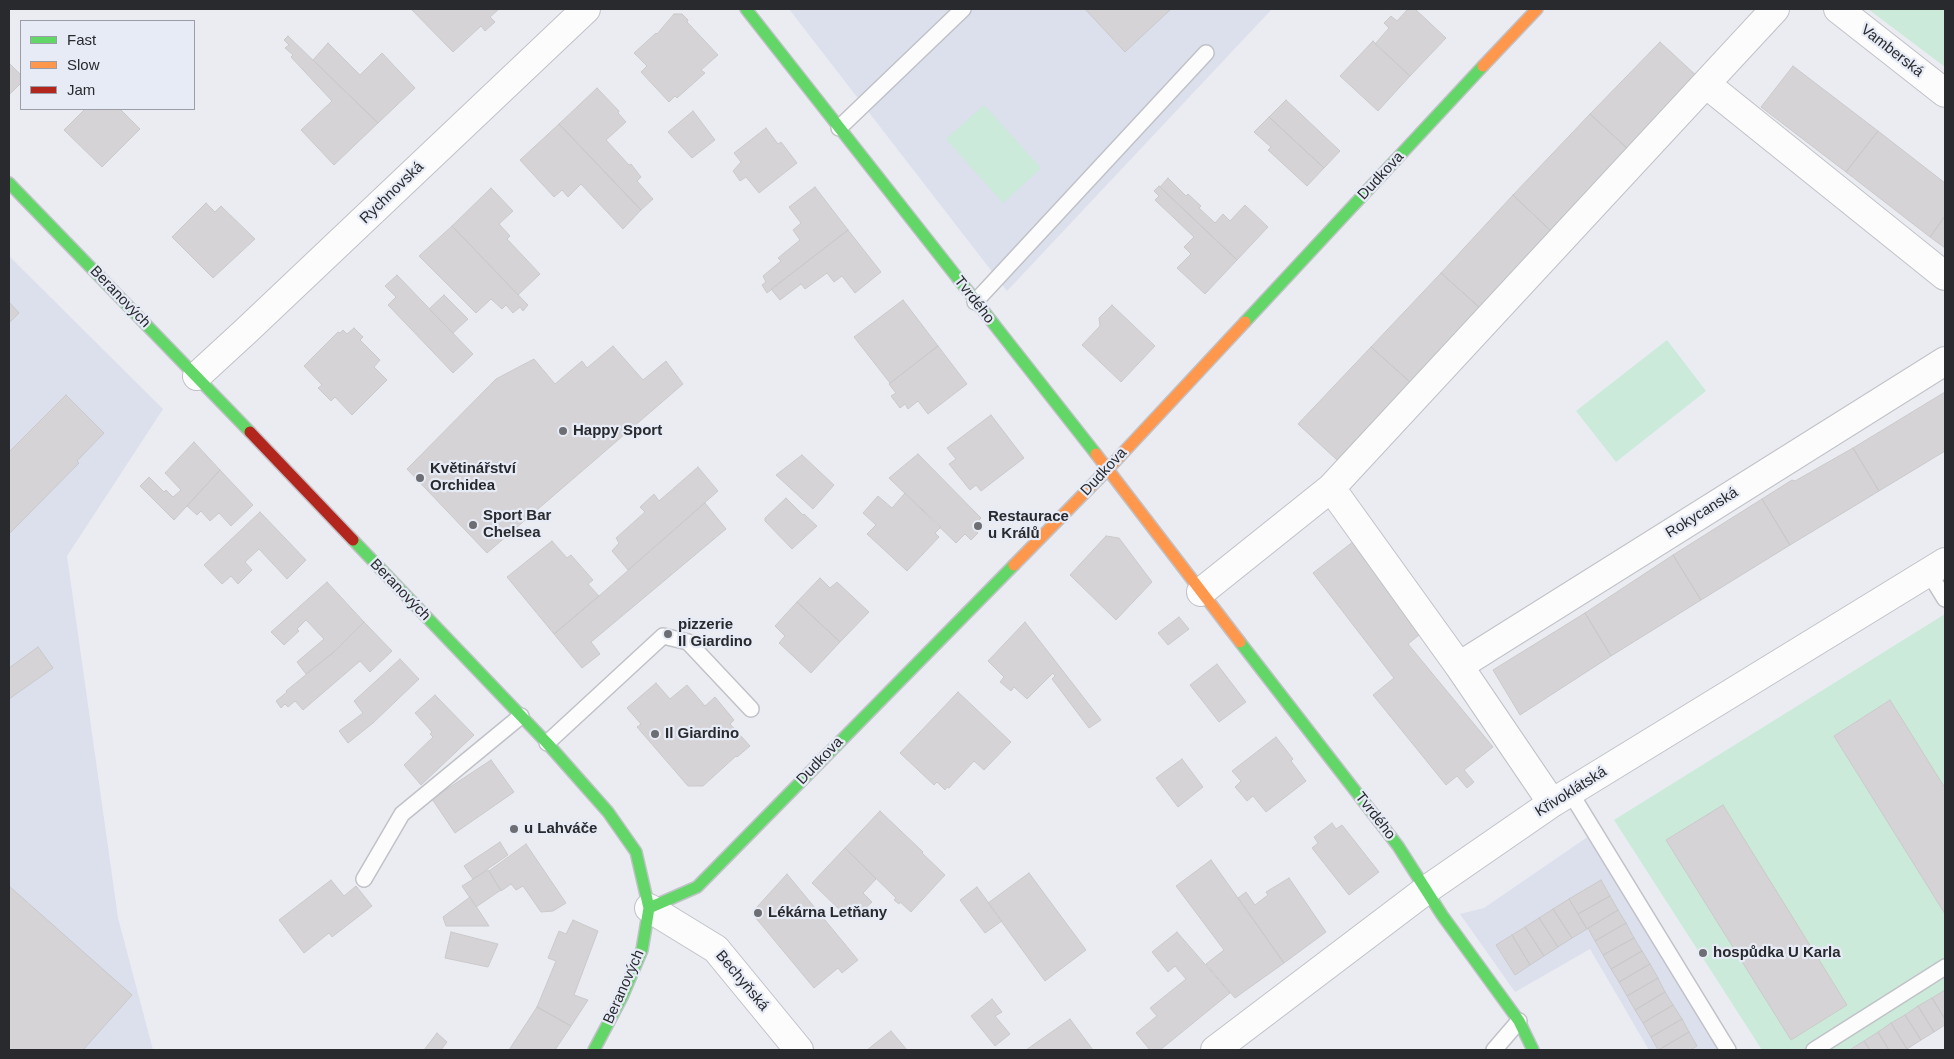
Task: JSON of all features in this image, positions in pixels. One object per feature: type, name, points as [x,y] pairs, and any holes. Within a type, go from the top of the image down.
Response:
[{"type":"street","name":"Rychnovská","points":[[197,376],[246,332],[586,9]]},
{"type":"street","name":"Tvrdého","points":[[746,9],[1108,469],[1398,846],[1426,890],[1518,1021],[1534,1050]]},
{"type":"street","name":"Dudkova","points":[[649,908],[697,887],[1108,469],[1536,9]]},
{"type":"street","points":[[1201,592],[1331,488],[1775,9]]},
{"type":"street","name":"Vamberská","points":[[1838,9],[1945,93]]},
{"type":"street","points":[[1706,84],[1945,276]]},
{"type":"street","name":"Beranových","points":[[9,183],[197,376],[547,743],[608,812],[636,852],[649,908],[642,950],[622,998],[594,1050]]},
{"type":"street","name":"Rokycanská","points":[[1459,666],[1945,361]]},
{"type":"street","points":[[1331,488],[1459,666],[1561,798]]},
{"type":"street","name":"Křivoklátská","points":[[1215,1050],[1426,890],[1561,798],[1937,567]]},
{"type":"street","name":"Bechyňská","points":[[649,908],[716,949],[799,1050]]},
{"type":"lane","points":[[839,128],[963,9]]},
{"type":"lane","points":[[975,302],[1206,53]]},
{"type":"lane","points":[[1937,567],[1945,599]]},
{"type":"lane","points":[[547,743],[663,636],[688,642],[751,709]]},
{"type":"lane","points":[[364,879],[402,814],[521,716]]},
{"type":"lane","points":[[1561,798],[1728,1050]]},
{"type":"lane","points":[[1814,1050],[1945,967]]},
{"type":"lane","points":[[1494,1050],[1518,1021]]},
{"type":"shaded area","points":[[789,9],[1272,9],[1007,291]]},
{"type":"shaded area","points":[[9,256],[163,409],[67,556],[118,918],[153,1050],[9,1050]]},
{"type":"shaded area","points":[[1589,836],[1718,1050],[1649,1050],[1590,949],[1515,992],[1460,914],[1484,908]]},
{"type":"green space","points":[[1868,9],[1945,9],[1945,67]]},
{"type":"green space","points":[[984,105],[1041,168],[1003,203],[946,139]]},
{"type":"green space","points":[[1667,340],[1706,391],[1616,462],[1576,411]]},
{"type":"green space","points":[[1945,614],[1945,788],[1890,700],[1834,736],[1945,914],[1945,990],[1849,1050],[1762,1050],[1614,820]],"holes":[[[1723,806],[1847,1005],[1791,1040],[1666,840]]]},
{"type":"building","points":[[411,9],[499,9],[490,17],[495,22],[485,31],[481,26],[453,52]]},
{"type":"building","points":[[1085,9],[1171,9],[1125,52]]},
{"type":"building","points":[[1408,9],[1415,9],[1446,38],[1410,76],[1375,44],[1389,28],[1384,23],[1391,16],[1397,21]]},
{"type":"building","points":[[674,14],[682,14],[688,20],[687,22],[718,55],[701,70],[705,73],[677,98],[675,96],[669,102],[641,72],[647,66],[634,53],[657,34]]},
{"type":"building","points":[[288,36],[378,123],[334,165],[301,130],[332,101],[291,57],[293,55],[285,48],[289,45],[284,40]]},
{"type":"building","points":[[1373,41],[1410,76],[1378,111],[1340,76]]},
{"type":"building","points":[[1660,42],[1699,78],[1629,150],[1590,114]]},
{"type":"building","points":[[328,43],[360,75],[382,53],[415,88],[378,123],[313,60]]},
{"type":"building","points":[[9,63],[20,74],[20,84],[9,95]]},
{"type":"building","points":[[1793,66],[1878,131],[1846,172],[1761,107]]},
{"type":"building","points":[[597,88],[619,111],[618,113],[626,122],[606,140],[629,165],[631,164],[641,177],[637,181],[653,199],[641,210],[559,124]]},
{"type":"building","points":[[1286,100],[1340,151],[1324,168],[1269,117]]},
{"type":"building","points":[[84,110],[121,110],[140,129],[102,167],[64,130]]},
{"type":"building","points":[[693,111],[715,140],[692,158],[668,132]]},
{"type":"building","points":[[1590,114],[1629,150],[1552,232],[1513,195]]},
{"type":"building","points":[[1269,117],[1324,168],[1307,186],[1268,150],[1271,147],[1254,132]]},
{"type":"building","points":[[559,124],[641,210],[623,229],[581,184],[568,197],[562,190],[554,197],[520,160]]},
{"type":"building","points":[[766,128],[778,144],[781,142],[797,163],[759,193],[746,177],[740,181],[733,171],[741,162],[734,153]]},
{"type":"building","points":[[1878,131],[1945,183],[1945,216],[1930,237],[1846,172]]},
{"type":"building","points":[[1168,178],[1186,196],[1188,194],[1201,206],[1199,208],[1215,223],[1223,214],[1230,221],[1245,205],[1268,227],[1237,260],[1160,187]]},
{"type":"building","points":[[1159,186],[1237,260],[1205,294],[1177,268],[1191,254],[1184,247],[1194,237],[1155,200],[1159,196],[1154,191]]},
{"type":"building","points":[[815,187],[848,230],[767,293],[762,285],[766,282],[763,276],[781,261],[778,258],[800,240],[793,230],[801,223],[789,207]]},
{"type":"building","points":[[491,188],[513,211],[499,224],[510,236],[507,239],[540,274],[518,295],[452,226]]},
{"type":"building","points":[[1513,195],[1552,232],[1480,308],[1441,273]]},
{"type":"building","points":[[206,203],[215,212],[221,206],[255,239],[213,278],[172,237]]},
{"type":"building","points":[[1945,216],[1945,248],[1930,237]]},
{"type":"building","points":[[452,226],[528,305],[523,311],[520,307],[513,313],[506,305],[502,309],[491,299],[476,313],[419,256]]},
{"type":"building","points":[[848,230],[881,272],[855,293],[842,276],[834,282],[827,273],[805,289],[801,284],[780,300],[771,289]]},
{"type":"building","points":[[1441,273],[1480,308],[1410,382],[1371,347]]},
{"type":"building","points":[[397,275],[473,354],[453,373],[388,305],[396,297],[385,286]]},
{"type":"building","points":[[444,295],[468,319],[453,333],[429,309]]},
{"type":"building","points":[[903,300],[938,346],[890,383],[854,337]]},
{"type":"building","points":[[9,302],[19,313],[9,323]]},
{"type":"building","points":[[1112,305],[1155,346],[1121,382],[1082,345],[1100,326],[1099,318]]},
{"type":"building","points":[[354,328],[363,337],[360,340],[380,360],[374,367],[387,380],[352,415],[335,397],[331,401],[318,388],[322,385],[304,366],[338,332],[340,333],[343,330],[347,334]]},
{"type":"building","points":[[613,346],[643,380],[666,361],[683,384],[487,553],[407,469],[496,379],[534,359],[555,384],[582,361],[587,368]]},
{"type":"building","points":[[938,346],[967,384],[928,414],[918,401],[908,409],[905,404],[900,408],[891,396],[896,393],[889,384]]},
{"type":"building","points":[[1371,347],[1410,382],[1337,460],[1298,424]]},
{"type":"building","points":[[1945,392],[1945,451],[1879,491],[1853,448]]},
{"type":"building","points":[[66,395],[104,433],[77,461],[79,463],[9,534],[9,452]]},
{"type":"building","points":[[991,415],[1024,458],[981,491],[976,485],[970,490],[949,464],[956,459],[947,448]]},
{"type":"building","points":[[194,442],[220,470],[174,520],[140,486],[149,477],[164,492],[166,490],[173,497],[181,490],[165,473]]},
{"type":"building","points":[[1853,448],[1879,491],[1790,545],[1762,499],[1792,480],[1795,481]]},
{"type":"building","points":[[918,454],[981,518],[972,527],[978,533],[971,540],[965,534],[956,543],[889,478]]},
{"type":"building","points":[[802,455],[834,485],[813,509],[776,475]]},
{"type":"building","points":[[698,467],[718,491],[628,570],[612,551],[619,543],[616,538],[645,512],[640,507],[654,494],[659,501]]},
{"type":"building","points":[[220,470],[253,505],[231,526],[219,513],[210,521],[201,511],[197,515],[187,506]]},
{"type":"building","points":[[905,493],[941,527],[935,533],[939,537],[907,571],[867,534],[876,525],[863,513],[878,496],[892,508]]},
{"type":"building","points":[[786,498],[817,526],[792,549],[765,521],[765,518]]},
{"type":"building","points":[[1762,499],[1790,545],[1701,600],[1673,555]]},
{"type":"building","points":[[705,503],[726,529],[591,642],[600,654],[582,668],[554,634]]},
{"type":"building","points":[[260,512],[306,560],[287,579],[259,549],[245,562],[252,570],[238,584],[231,576],[222,584],[204,565]]},
{"type":"building","points":[[1106,536],[1119,538],[1152,582],[1116,620],[1070,575]]},
{"type":"building","points":[[552,541],[567,558],[571,555],[593,580],[588,584],[599,596],[554,634],[507,577]]},
{"type":"building","points":[[1354,541],[1424,631],[1408,644],[1493,747],[1464,770],[1474,782],[1467,788],[1457,776],[1446,785],[1373,695],[1394,678],[1313,573]]},
{"type":"building","points":[[1673,555],[1701,600],[1611,656],[1585,613]]},
{"type":"building","points":[[820,578],[830,588],[837,582],[869,612],[840,642],[797,602]]},
{"type":"building","points":[[327,582],[364,622],[335,651],[306,674],[297,662],[324,639],[306,620],[297,629],[299,631],[284,645],[271,632]]},
{"type":"building","points":[[797,602],[840,642],[811,673],[779,643],[785,636],[775,626]]},
{"type":"building","points":[[1585,613],[1611,656],[1520,715],[1493,670]]},
{"type":"building","points":[[1179,617],[1189,629],[1168,645],[1158,633]]},
{"type":"building","points":[[364,622],[392,651],[370,672],[360,661],[303,710],[295,701],[288,707],[285,704],[281,708],[276,701],[335,651]]},
{"type":"building","points":[[1025,622],[1101,720],[1089,728],[1052,679],[1055,676],[1053,673],[1027,699],[1014,687],[1011,691],[1000,682],[1004,677],[988,661]]},
{"type":"building","points":[[38,647],[53,668],[9,699],[9,668]]},
{"type":"building","points":[[400,659],[419,679],[373,723],[348,743],[339,731],[363,713],[354,701]]},
{"type":"building","points":[[1217,664],[1246,702],[1219,722],[1190,685]]},
{"type":"building","points":[[656,683],[670,699],[687,685],[705,706],[715,697],[734,720],[730,724],[750,746],[703,786],[688,786],[637,727],[641,724],[627,708]]},
{"type":"building","points":[[958,692],[1011,742],[984,770],[974,761],[945,790],[937,782],[934,785],[900,753]]},
{"type":"building","points":[[435,695],[474,735],[421,785],[404,765],[433,737],[430,734],[432,732],[415,713]]},
{"type":"building","points":[[1890,700],[1945,788],[1945,914],[1834,736]]},
{"type":"building","points":[[1276,737],[1293,759],[1291,761],[1306,781],[1266,812],[1253,796],[1247,801],[1235,787],[1241,781],[1232,771]]},
{"type":"building","points":[[1182,759],[1203,787],[1178,807],[1156,778]]},
{"type":"building","points":[[491,760],[514,792],[455,833],[432,799]]},
{"type":"building","points":[[1723,805],[1847,1005],[1791,1040],[1666,840]]},
{"type":"building","points":[[880,811],[945,875],[911,912],[900,902],[899,904],[894,900],[896,898],[845,848]]},
{"type":"building","points":[[1332,823],[1336,829],[1342,825],[1379,872],[1349,895],[1312,848],[1318,843],[1314,837]]},
{"type":"building","points":[[500,842],[508,855],[473,879],[464,866]]},
{"type":"building","points":[[526,844],[566,903],[553,911],[541,912],[523,886],[516,890],[511,884],[501,891],[489,871]]},
{"type":"building","points":[[845,848],[876,879],[863,893],[872,902],[861,912],[850,907],[844,914],[812,883]]},
{"type":"building","points":[[1211,860],[1284,963],[1235,998],[1206,964],[1224,950],[1176,886]]},
{"type":"building","points":[[488,870],[501,890],[476,907],[462,886]]},
{"type":"building","points":[[1029,873],[1086,950],[1045,981],[988,903]]},
{"type":"building","points":[[787,874],[858,960],[842,973],[838,968],[814,988],[755,917],[757,907]]},
{"type":"building","points":[[1289,878],[1326,932],[1284,963],[1238,898],[1246,892],[1255,905],[1268,895],[1266,892]]},
{"type":"building","points":[[331,880],[344,896],[356,886],[372,906],[332,937],[329,933],[304,953],[279,920]]},
{"type":"building","points":[[1601,880],[1610,896],[1578,914],[1569,899]]},
{"type":"building","points":[[9,886],[132,995],[83,1050],[9,1050]]},
{"type":"building","points":[[977,887],[1002,921],[985,933],[960,900]]},
{"type":"building","points":[[1610,896],[1618,910],[1587,929],[1578,914]]},
{"type":"building","points":[[470,897],[489,926],[446,926],[443,917]]},
{"type":"building","points":[[1569,899],[1587,929],[1572,938],[1553,909]]},
{"type":"building","points":[[1553,909],[1572,938],[1558,947],[1539,918]]},
{"type":"building","points":[[1618,910],[1626,923],[1595,941],[1588,928]]},
{"type":"building","points":[[1539,918],[1558,947],[1544,956],[1525,927]]},
{"type":"building","points":[[573,920],[598,931],[574,995],[588,1000],[571,1026],[537,1007],[556,961],[548,958],[559,931],[566,934]]},
{"type":"building","points":[[1626,923],[1634,938],[1603,955],[1595,941]]},
{"type":"building","points":[[1525,927],[1544,956],[1530,965],[1512,935]]},
{"type":"building","points":[[451,932],[498,944],[488,967],[445,958]]},
{"type":"building","points":[[1177,932],[1230,993],[1160,1050],[1150,1050],[1136,1033],[1157,1016],[1150,1008],[1186,979],[1175,966],[1168,972],[1152,952]]},
{"type":"building","points":[[1512,935],[1530,965],[1515,975],[1496,945]]},
{"type":"building","points":[[1634,938],[1642,951],[1611,969],[1603,955]]},
{"type":"building","points":[[1642,951],[1650,964],[1619,982],[1611,969]]},
{"type":"building","points":[[1650,964],[1658,978],[1627,996],[1619,982]]},
{"type":"building","points":[[1658,978],[1665,992],[1635,1010],[1627,996]]},
{"type":"building","points":[[1945,990],[1945,1019],[1932,998]]},
{"type":"building","points":[[1665,992],[1673,1005],[1643,1023],[1635,1010]]},
{"type":"building","points":[[1932,998],[1945,1019],[1945,1025],[1934,1032],[1918,1006]]},
{"type":"building","points":[[992,999],[1002,1012],[995,1016],[1010,1034],[995,1046],[971,1016]]},
{"type":"building","points":[[1673,1005],[1682,1019],[1651,1037],[1643,1023]]},
{"type":"building","points":[[1918,1006],[1934,1032],[1921,1040],[1905,1015]]},
{"type":"building","points":[[537,1007],[571,1026],[555,1050],[509,1050]]},
{"type":"building","points":[[1905,1015],[1921,1040],[1907,1049],[1891,1023]]},
{"type":"building","points":[[1070,1019],[1093,1050],[1026,1050]]},
{"type":"building","points":[[1682,1019],[1689,1032],[1658,1050],[1651,1037]]},
{"type":"building","points":[[1891,1023],[1907,1049],[1889,1050],[1878,1032]]},
{"type":"building","points":[[891,1031],[907,1050],[867,1050]]},
{"type":"building","points":[[1689,1032],[1697,1046],[1690,1050],[1659,1050]]},
{"type":"building","points":[[1878,1032],[1889,1050],[1870,1050],[1864,1041]]},
{"type":"building","points":[[437,1033],[447,1042],[441,1050],[424,1050]]},
{"type":"building","points":[[1864,1041],[1870,1050],[1851,1050],[1851,1049]]},
{"type":"traffic: fast","points":[[746,9],[1096,454]]},
{"type":"traffic: fast","points":[[1245,322],[1483,66]]},
{"type":"traffic: fast","points":[[9,183],[250,432]]},
{"type":"traffic: fast","points":[[353,540],[547,743],[608,812],[636,852],[649,908],[642,950],[622,997],[594,1050]]},
{"type":"traffic: fast","points":[[649,908],[697,887],[1014,565]]},
{"type":"traffic: fast","points":[[1240,642],[1398,846],[1442,915],[1519,1021],[1533,1050]]},
{"type":"traffic: slow","points":[[1483,66],[1537,9]]},
{"type":"traffic: slow","points":[[1014,565],[1108,469],[1245,322]]},
{"type":"traffic: slow","points":[[1096,454],[1240,642]]},
{"type":"traffic: jam","points":[[250,432],[353,540]]},
{"type":"place","name":"Happy Sport","points":[[563,431]]},
{"type":"place","name":"Květinářství Orchidea","points":[[420,478]]},
{"type":"place","name":"Sport Bar Chelsea","points":[[473,525]]},
{"type":"place","name":"Restaurace u Králů","points":[[978,526]]},
{"type":"place","name":"pizzerie Il Giardino","points":[[668,634]]},
{"type":"place","name":"Il Giardino","points":[[655,734]]},
{"type":"place","name":"u Lahváče","points":[[514,829]]},
{"type":"place","name":"Lékárna Letňany","points":[[758,913]]},
{"type":"place","name":"hospůdka U Karla","points":[[1703,953]]}]
